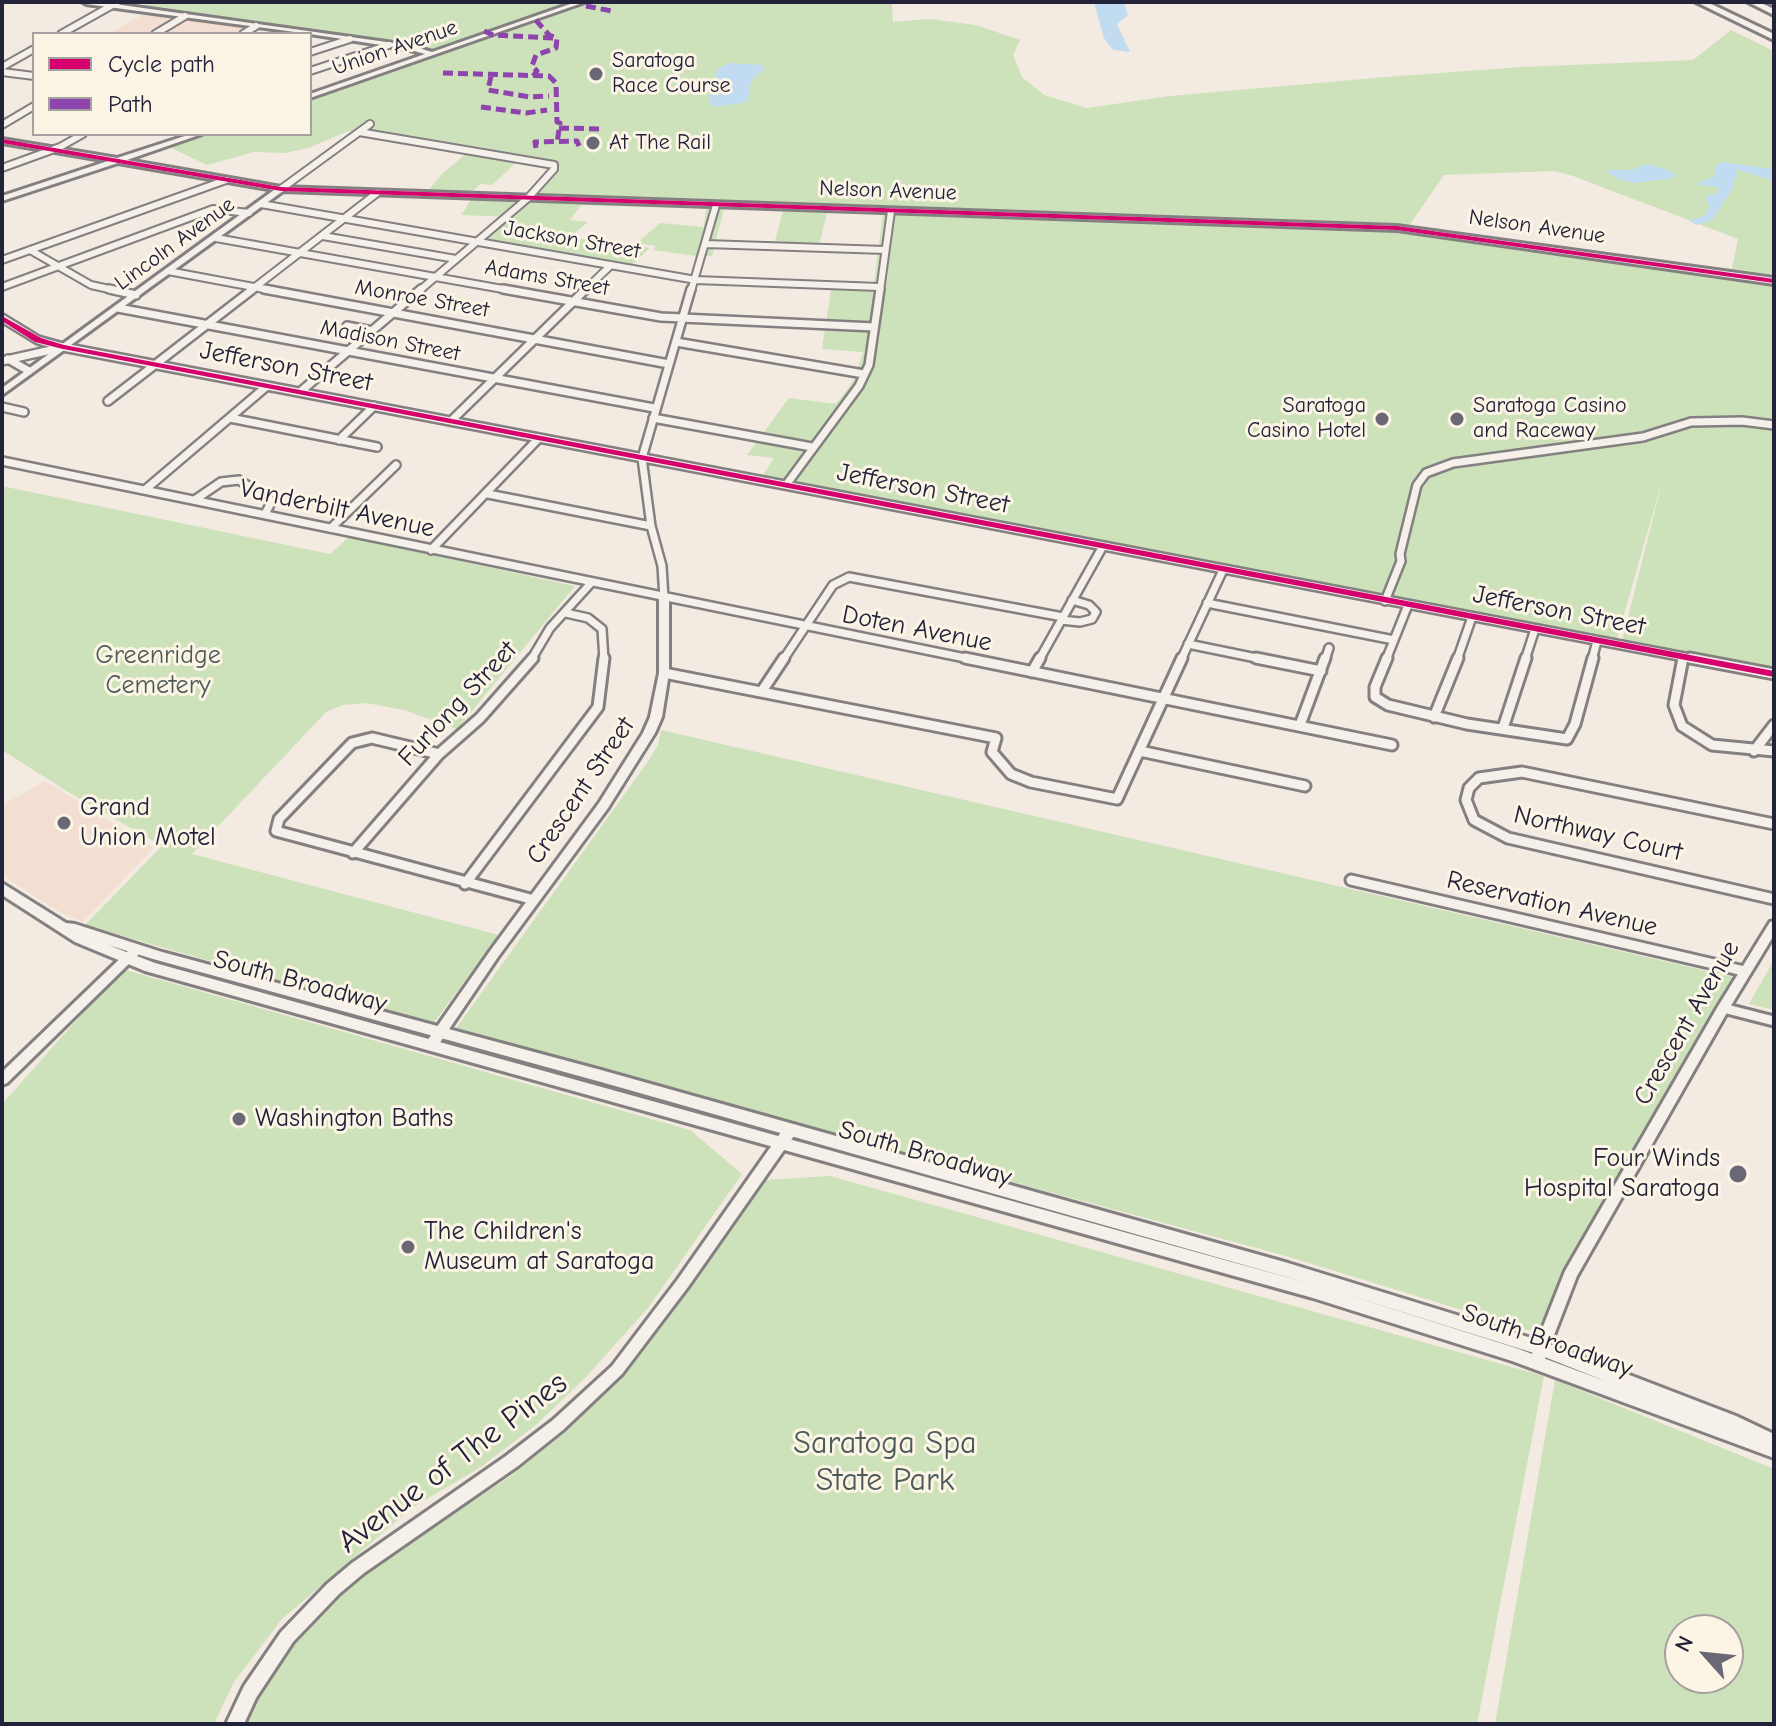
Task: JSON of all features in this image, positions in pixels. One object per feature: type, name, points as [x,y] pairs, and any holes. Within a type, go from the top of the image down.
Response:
[{"type":"highway","points":[[1700,2],[1774,37]]},
{"type":"highway","points":[[1752,2],[1774,12]]},
{"type":"main road","name":"South Broadway","points":[[2,888],[80,939],[1288,1270],[1730,1421],[1774,1442]]},
{"type":"main road","name":"South Broadway","points":[[1539,1355],[1774,1450]]},
{"type":"street","points":[[86,2],[299,32]]},
{"type":"street","name":"Union Avenue","points":[[430,52],[569,2]]},
{"type":"street","name":"Union Avenue","points":[[312,92],[582,2]]},
{"type":"street","points":[[65,32],[114,4]]},
{"type":"street","points":[[158,32],[185,16]]},
{"type":"street","points":[[246,32],[256,26]]},
{"type":"street","points":[[312,34],[430,52]]},
{"type":"street","points":[[312,51],[350,39]]},
{"type":"street","points":[[312,70],[389,45]]},
{"type":"street","points":[[2,69],[32,50]]},
{"type":"street","points":[[2,69],[32,76]]},
{"type":"street","points":[[2,125],[32,107]]},
{"type":"street","name":"Lincoln Avenue","points":[[2,392],[370,124]]},
{"type":"street","points":[[300,392],[528,198],[554,169],[552,163],[359,132]]},
{"type":"street","points":[[2,168],[53,150],[79,136]]},
{"type":"street","points":[[113,161],[178,136]]},
{"type":"street","points":[[2,199],[192,136]]},
{"type":"street","name":"Nelson Avenue","points":[[2,141],[281,189],[1397,228],[1774,281]]},
{"type":"street","points":[[2,260],[226,180]]},
{"type":"street","points":[[108,401],[377,193]]},
{"type":"street","name":"Jackson Street","points":[[261,204],[696,280],[879,287]]},
{"type":"street","name":"Crescent Street","points":[[436,1038],[604,805],[640,750],[656,717],[664,673],[664,598],[662,566],[651,526],[642,458],[654,408],[696,280],[716,205]]},
{"type":"street","points":[[2,287],[213,209],[249,213]]},
{"type":"street","points":[[786,485],[859,386],[869,365],[891,211]]},
{"type":"street","points":[[323,236],[456,259]]},
{"type":"street","name":"Adams Street","points":[[216,238],[682,320],[874,327]]},
{"type":"street","points":[[706,244],[885,250]]},
{"type":"street","points":[[30,250],[91,285],[136,295]]},
{"type":"street","points":[[451,421],[611,265]]},
{"type":"street","name":"Monroe Street","points":[[168,271],[669,364]]},
{"type":"street","name":"Madison Street","points":[[118,308],[654,408]]},
{"type":"street","points":[[2,318],[38,340],[63,347]]},
{"type":"street","points":[[347,326],[372,331]]},
{"type":"street","points":[[676,342],[864,374]]},
{"type":"street","points":[[5,360],[63,347]]},
{"type":"street","name":"Jefferson Street","points":[[63,347],[1774,674]]},
{"type":"street","points":[[5,360],[29,371]]},
{"type":"street","points":[[146,489],[267,386]]},
{"type":"street","points":[[339,440],[374,406]]},
{"type":"street","points":[[2,407],[24,412]]},
{"type":"street","points":[[230,418],[377,447]]},
{"type":"street","points":[[653,418],[812,447]]},
{"type":"street","points":[[1385,601],[1401,561],[1400,554],[1417,485],[1426,473],[1453,463],[1643,437],[1691,422],[1742,421],[1774,425]]},
{"type":"street","points":[[431,550],[539,438]]},
{"type":"street","name":"Vanderbilt Avenue","points":[[2,461],[664,598]]},
{"type":"street","points":[[331,528],[396,465]]},
{"type":"street","points":[[196,499],[221,482],[239,480],[272,501],[265,514]]},
{"type":"street","points":[[488,494],[651,526]]},
{"type":"street","points":[[1032,672],[1103,546]]},
{"type":"street","points":[[664,673],[996,738],[992,752],[1011,774],[1031,782],[1117,799],[1223,570]]},
{"type":"street","points":[[762,691],[833,585],[842,579],[849,577],[1080,622],[1092,619],[1096,612],[1089,605],[1072,600]]},
{"type":"street","name":"Furlong Street","points":[[353,853],[439,754],[480,718],[538,652],[550,628],[591,583]]},
{"type":"street","name":"Doten Avenue","points":[[664,598],[1392,745]]},
{"type":"street","points":[[1207,603],[1394,640]]},
{"type":"street","points":[[1408,605],[1375,687],[1375,697],[1383,703],[1434,717],[1561,740],[1570,738],[1597,641]]},
{"type":"street","points":[[465,884],[598,707],[605,653],[602,629],[588,618],[566,613]]},
{"type":"street","points":[[1434,717],[1472,617]]},
{"type":"street","points":[[1503,728],[1535,629]]},
{"type":"street","points":[[1188,644],[1321,671]]},
{"type":"street","points":[[1300,725],[1329,648]]},
{"type":"street","points":[[1683,657],[1674,705],[1682,726],[1712,745],[1774,751]]},
{"type":"street","points":[[1754,751],[1774,725]]},
{"type":"street","points":[[439,754],[372,738],[352,743],[300,795],[276,827],[279,833],[534,900]]},
{"type":"street","points":[[1140,751],[1305,786]]},
{"type":"street","name":"Northway Court","points":[[1774,824],[1522,772],[1479,778],[1469,788],[1466,800],[1474,820],[1508,838],[1774,899]]},
{"type":"street","name":"Reservation Avenue","points":[[1351,880],[1744,971]]},
{"type":"street","name":"Crescent Avenue","points":[[1539,1355],[1570,1275],[1744,971],[1774,925]]},
{"type":"street","points":[[2,1080],[132,954]]},
{"type":"street","points":[[1723,1008],[1774,1021]]},
{"type":"street","name":"Avenue of The Pines","points":[[235,1724],[250,1692],[287,1637],[333,1589],[358,1568],[512,1461],[558,1425],[617,1370],[683,1283],[787,1135]]},
{"type":"shaded area","points":[[146,13],[177,18],[153,32],[113,32]]},
{"type":"shaded area","points":[[186,19],[247,27],[241,32],[163,32]]},
{"type":"shaded area","points":[[45,781],[153,848],[83,922],[61,913],[2,875],[2,805]]},
{"type":"green space","name":"Saratoga Race Course","points":[[149,2],[892,2],[893,22],[930,19],[976,25],[1020,40],[1013,55],[1022,77],[1044,95],[1087,108],[1170,96],[1386,77],[1521,67],[1693,60],[1731,30],[1774,51],[1774,275],[1732,269],[1738,239],[1554,171],[1444,175],[1409,226],[1349,223],[1350,228],[1420,230],[1774,282],[1774,670],[1622,641],[1663,478],[1616,642],[762,477],[774,458],[747,455],[789,398],[836,404],[854,380],[863,352],[822,349],[832,283],[874,283],[883,212],[827,213],[819,245],[774,244],[783,211],[724,209],[712,256],[696,256],[653,250],[656,246],[637,243],[660,223],[704,227],[706,209],[581,205],[570,220],[588,222],[570,237],[650,248],[631,266],[483,240],[512,217],[461,215],[471,200],[519,201],[547,171],[545,164],[519,160],[492,185],[480,184],[471,193],[427,192],[442,174],[468,152],[349,131],[308,148],[285,153],[254,152],[207,165],[167,146],[197,136],[312,136],[312,96],[441,51],[140,8]]},
{"type":"green space","name":"Greenridge Cemetery","points":[[2,486],[330,554],[349,537],[575,586],[457,729],[404,710],[366,703],[343,705],[326,712],[192,854],[499,935],[432,1025],[85,925],[162,846],[2,750]]},
{"type":"green space","points":[[661,730],[1733,977],[1569,1270],[1540,1334],[1286,1256],[454,1031],[647,763],[658,745]]},
{"type":"green space","points":[[1774,959],[1774,1010],[1749,1004],[1770,967]]},
{"type":"green space","points":[[122,969],[690,1130],[742,1174],[648,1308],[585,1378],[537,1424],[481,1467],[413,1507],[282,1619],[234,1682],[214,1724],[2,1724],[2,1104]]},
{"type":"green space","name":"Saratoga Spa State Park","points":[[830,1176],[1544,1376],[1477,1724],[240,1724],[245,1709],[312,1616],[380,1560],[511,1476],[600,1396],[665,1322],[765,1180]]},
{"type":"green space","points":[[1555,1380],[1774,1469],[1774,1724],[1495,1724]]},
{"type":"water","points":[[1094,2],[1124,3],[1128,15],[1117,24],[1130,52],[1113,50],[1104,38]]},
{"type":"water","points":[[730,63],[762,65],[764,69],[751,81],[748,102],[715,107],[709,103],[709,95],[718,68]]},
{"type":"water","points":[[1722,162],[1774,169],[1774,181],[1735,169],[1738,176],[1733,180],[1734,186],[1713,219],[1697,225],[1689,221],[1704,216],[1710,207],[1706,199],[1720,188],[1695,184],[1714,177],[1716,166]]},
{"type":"water","points":[[1647,164],[1666,169],[1675,175],[1674,178],[1635,183],[1617,179],[1605,170],[1631,170]]},
{"type":"marked path","points":[[586,6],[612,11]]},
{"type":"marked path","points":[[533,76],[537,71],[532,66],[536,55],[556,48],[557,38],[549,35],[534,18]]},
{"type":"marked path","points":[[484,31],[493,35],[555,38]]},
{"type":"marked path","points":[[443,73],[549,76],[556,83],[557,122],[560,123],[557,143]]},
{"type":"marked path","points":[[491,76],[488,90],[530,97],[549,96]]},
{"type":"marked path","points":[[481,107],[526,113],[547,110]]},
{"type":"marked path","points":[[559,128],[600,129]]},
{"type":"marked path","points":[[536,148],[535,142],[577,141],[579,146]]},
{"type":"cycle path","points":[[2,141],[281,189],[1397,228],[1774,281]]},
{"type":"cycle path","points":[[2,318],[38,340],[63,347],[1774,674]]},
{"type":"place","name":"Saratoga Race Course","points":[[596,74]]},
{"type":"place","name":"At The Rail","points":[[593,143]]},
{"type":"place","name":"Saratoga Casino Hotel","points":[[1382,419]]},
{"type":"place","name":"Saratoga Casino and Raceway","points":[[1457,419]]},
{"type":"place","name":"Grand Union Motel","points":[[64,823]]},
{"type":"place","name":"Washington Baths","points":[[239,1119]]},
{"type":"place","name":"Four Winds Hospital Saratoga","points":[[1738,1174]]},
{"type":"place","name":"The Children's Museum at Saratoga","points":[[408,1247]]}]
